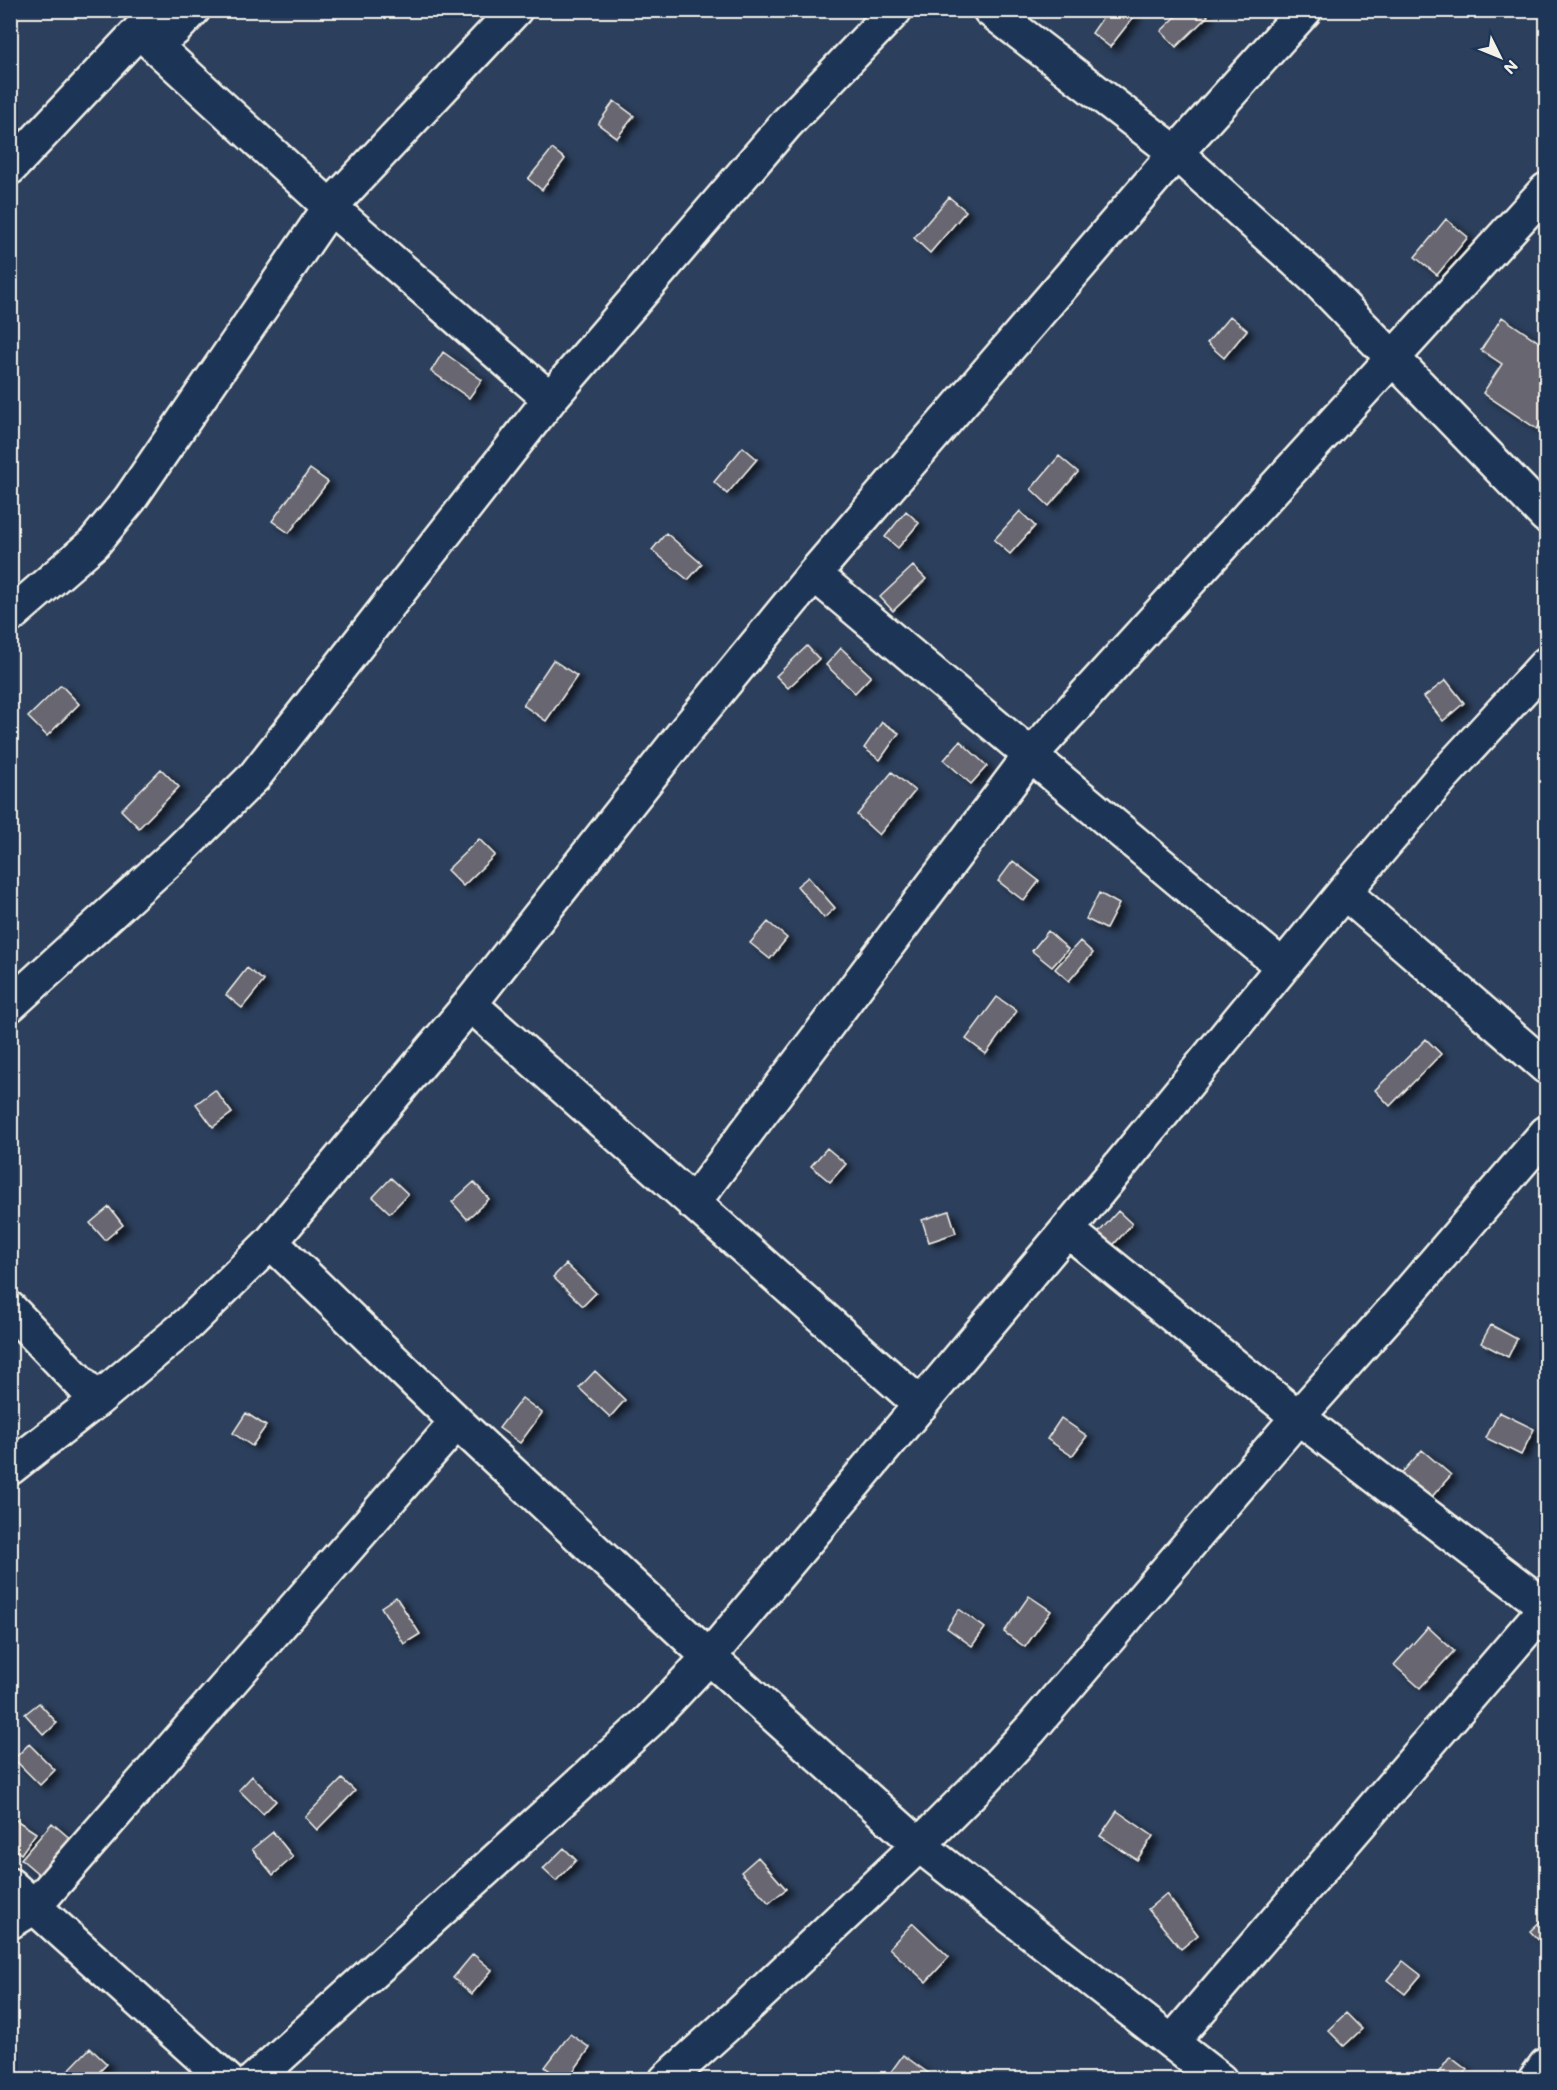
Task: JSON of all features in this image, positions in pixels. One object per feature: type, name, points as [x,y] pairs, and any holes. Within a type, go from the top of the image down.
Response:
[{"type":"street","points":[[10,616],[94,543],[130,500],[330,207],[516,10]]},
{"type":"street","points":[[10,1005],[179,851],[254,777],[550,399],[787,123],[895,10]]},
{"type":"street","points":[[990,10],[1176,153],[1317,280],[1546,516]]},
{"type":"street","points":[[10,1468],[97,1400],[189,1323],[271,1242],[470,1005],[683,734],[814,574],[1176,153],[1305,10]]},
{"type":"street","points":[[10,168],[165,21],[330,207],[550,399]]},
{"type":"street","points":[[693,1203],[1030,756],[1546,190]]},
{"type":"street","points":[[814,574],[1282,966]]},
{"type":"street","points":[[254,2079],[649,1721],[709,1657],[1067,1230],[1344,892],[1442,777],[1546,664]]},
{"type":"street","points":[[1344,892],[1546,1067]]},
{"type":"street","points":[[470,1005],[921,1405]]},
{"type":"street","points":[[666,2079],[737,2016],[919,1845],[981,1783],[1031,1729],[1298,1417],[1546,1133]]},
{"type":"street","points":[[1067,1230],[1298,1417],[1546,1607],[1172,2042]]},
{"type":"street","points":[[271,1242],[457,1422],[709,1657],[919,1845],[1220,2079]]},
{"type":"street","points":[[10,1309],[97,1400]]},
{"type":"street","points":[[22,1915],[457,1422]]},
{"type":"street","points":[[10,1885],[22,1915],[227,2079]]},
{"type":"street","points":[[1535,2079],[1546,2065]]},
{"type":"building","points":[[1108,10],[1129,10],[1135,15],[1110,47],[1092,33]]},
{"type":"building","points":[[1183,10],[1203,10],[1208,16],[1176,47],[1161,31]]},
{"type":"building","points":[[614,101],[634,116],[617,138],[598,124]]},
{"type":"building","points":[[552,149],[565,159],[542,190],[528,179]]},
{"type":"building","points":[[949,197],[966,211],[930,253],[914,238]]},
{"type":"building","points":[[1446,219],[1468,237],[1437,275],[1415,257]]},
{"type":"building","points":[[1230,316],[1247,330],[1224,358],[1207,343]]},
{"type":"building","points":[[1502,317],[1546,347],[1546,416],[1537,429],[1483,393],[1502,364],[1481,350]]},
{"type":"building","points":[[443,352],[482,380],[469,398],[431,371]]},
{"type":"building","points":[[743,447],[757,459],[727,494],[714,482]]},
{"type":"building","points":[[1059,456],[1078,472],[1049,506],[1031,489]]},
{"type":"building","points":[[310,469],[328,482],[289,533],[272,521]]},
{"type":"building","points":[[906,511],[919,523],[898,548],[885,537]]},
{"type":"building","points":[[1020,511],[1035,526],[1010,554],[994,540]]},
{"type":"building","points":[[666,533],[702,564],[688,580],[652,550]]},
{"type":"building","points":[[913,566],[926,579],[893,611],[880,597]]},
{"type":"building","points":[[807,646],[819,659],[788,688],[776,676]]},
{"type":"building","points":[[841,648],[871,676],[855,693],[826,665]]},
{"type":"building","points":[[553,660],[577,676],[546,721],[523,705]]},
{"type":"building","points":[[1446,680],[1464,703],[1443,721],[1424,697]]},
{"type":"building","points":[[61,685],[79,704],[47,736],[28,717]]},
{"type":"building","points":[[882,722],[899,733],[880,760],[864,748]]},
{"type":"building","points":[[960,741],[987,766],[971,784],[944,760]]},
{"type":"building","points":[[161,769],[179,787],[139,828],[121,810]]},
{"type":"building","points":[[892,772],[915,791],[879,835],[857,815]]},
{"type":"building","points":[[479,839],[495,855],[463,886],[447,870]]},
{"type":"building","points":[[1013,861],[1039,881],[1024,901],[998,881]]},
{"type":"building","points":[[808,877],[835,908],[824,918],[797,886]]},
{"type":"building","points":[[1099,893],[1119,904],[1106,929],[1086,919]]},
{"type":"building","points":[[768,922],[787,938],[770,959],[750,943]]},
{"type":"building","points":[[1048,931],[1068,949],[1052,967],[1032,951]]},
{"type":"building","points":[[1080,941],[1093,953],[1069,981],[1055,969]]},
{"type":"building","points":[[247,968],[264,981],[242,1008],[226,995]]},
{"type":"building","points":[[997,997],[1017,1011],[986,1054],[966,1039]]},
{"type":"building","points":[[1426,1039],[1441,1054],[1390,1106],[1375,1090]]},
{"type":"building","points":[[215,1090],[232,1113],[213,1127],[196,1104]]},
{"type":"building","points":[[827,1148],[846,1164],[830,1182],[811,1166]]},
{"type":"building","points":[[391,1178],[408,1194],[390,1213],[373,1197]]},
{"type":"building","points":[[474,1182],[489,1199],[467,1219],[452,1202]]},
{"type":"building","points":[[109,1207],[123,1225],[105,1240],[90,1223]]},
{"type":"building","points":[[949,1211],[956,1233],[929,1242],[922,1220]]},
{"type":"building","points":[[1118,1211],[1132,1224],[1107,1252],[1093,1239]]},
{"type":"building","points":[[566,1264],[596,1293],[583,1306],[553,1277]]},
{"type":"building","points":[[1491,1325],[1517,1339],[1508,1357],[1481,1343]]},
{"type":"building","points":[[595,1371],[625,1400],[610,1417],[579,1388]]},
{"type":"building","points":[[522,1398],[542,1413],[520,1443],[499,1428]]},
{"type":"building","points":[[1499,1412],[1534,1429],[1521,1455],[1486,1438]]},
{"type":"building","points":[[246,1413],[266,1426],[252,1446],[233,1433]]},
{"type":"building","points":[[1061,1418],[1087,1436],[1072,1456],[1047,1439]]},
{"type":"building","points":[[1422,1450],[1451,1475],[1429,1500],[1400,1475]]},
{"type":"building","points":[[1029,1596],[1051,1611],[1025,1647],[1004,1632]]},
{"type":"building","points":[[396,1597],[420,1634],[404,1644],[381,1607]]},
{"type":"building","points":[[959,1609],[985,1628],[972,1646],[947,1628]]},
{"type":"building","points":[[1428,1627],[1454,1651],[1420,1688],[1394,1665]]},
{"type":"building","points":[[39,1703],[57,1723],[44,1735],[25,1714]]},
{"type":"building","points":[[29,1744],[55,1770],[40,1785],[14,1759]]},
{"type":"building","points":[[252,1776],[276,1801],[263,1814],[239,1790]]},
{"type":"building","points":[[342,1779],[355,1791],[317,1830],[305,1817]]},
{"type":"building","points":[[1117,1811],[1153,1836],[1137,1860],[1100,1836]]},
{"type":"building","points":[[10,1816],[36,1833],[21,1854],[10,1846]]},
{"type":"building","points":[[52,1823],[73,1841],[42,1877],[21,1859]]},
{"type":"building","points":[[273,1832],[293,1857],[273,1875],[252,1849]]},
{"type":"building","points":[[564,1848],[576,1860],[556,1881],[543,1869]]},
{"type":"building","points":[[758,1857],[786,1889],[769,1903],[741,1872]]},
{"type":"building","points":[[1166,1894],[1198,1935],[1181,1949],[1148,1909]]},
{"type":"building","points":[[1546,1916],[1546,1948],[1530,1931]]},
{"type":"building","points":[[913,1923],[949,1957],[926,1982],[889,1948]]},
{"type":"building","points":[[473,1954],[492,1970],[472,1994],[453,1978]]},
{"type":"building","points":[[1403,1961],[1421,1975],[1405,1994],[1387,1980]]},
{"type":"building","points":[[1346,2013],[1362,2029],[1344,2046],[1328,2030]]},
{"type":"building","points":[[570,2034],[590,2048],[567,2080],[562,2080],[545,2067]]},
{"type":"building","points":[[90,2048],[107,2064],[91,2080],[59,2080]]},
{"type":"building","points":[[903,2055],[938,2080],[885,2080]]},
{"type":"building","points":[[1450,2057],[1467,2070],[1460,2080],[1433,2080]]}]
